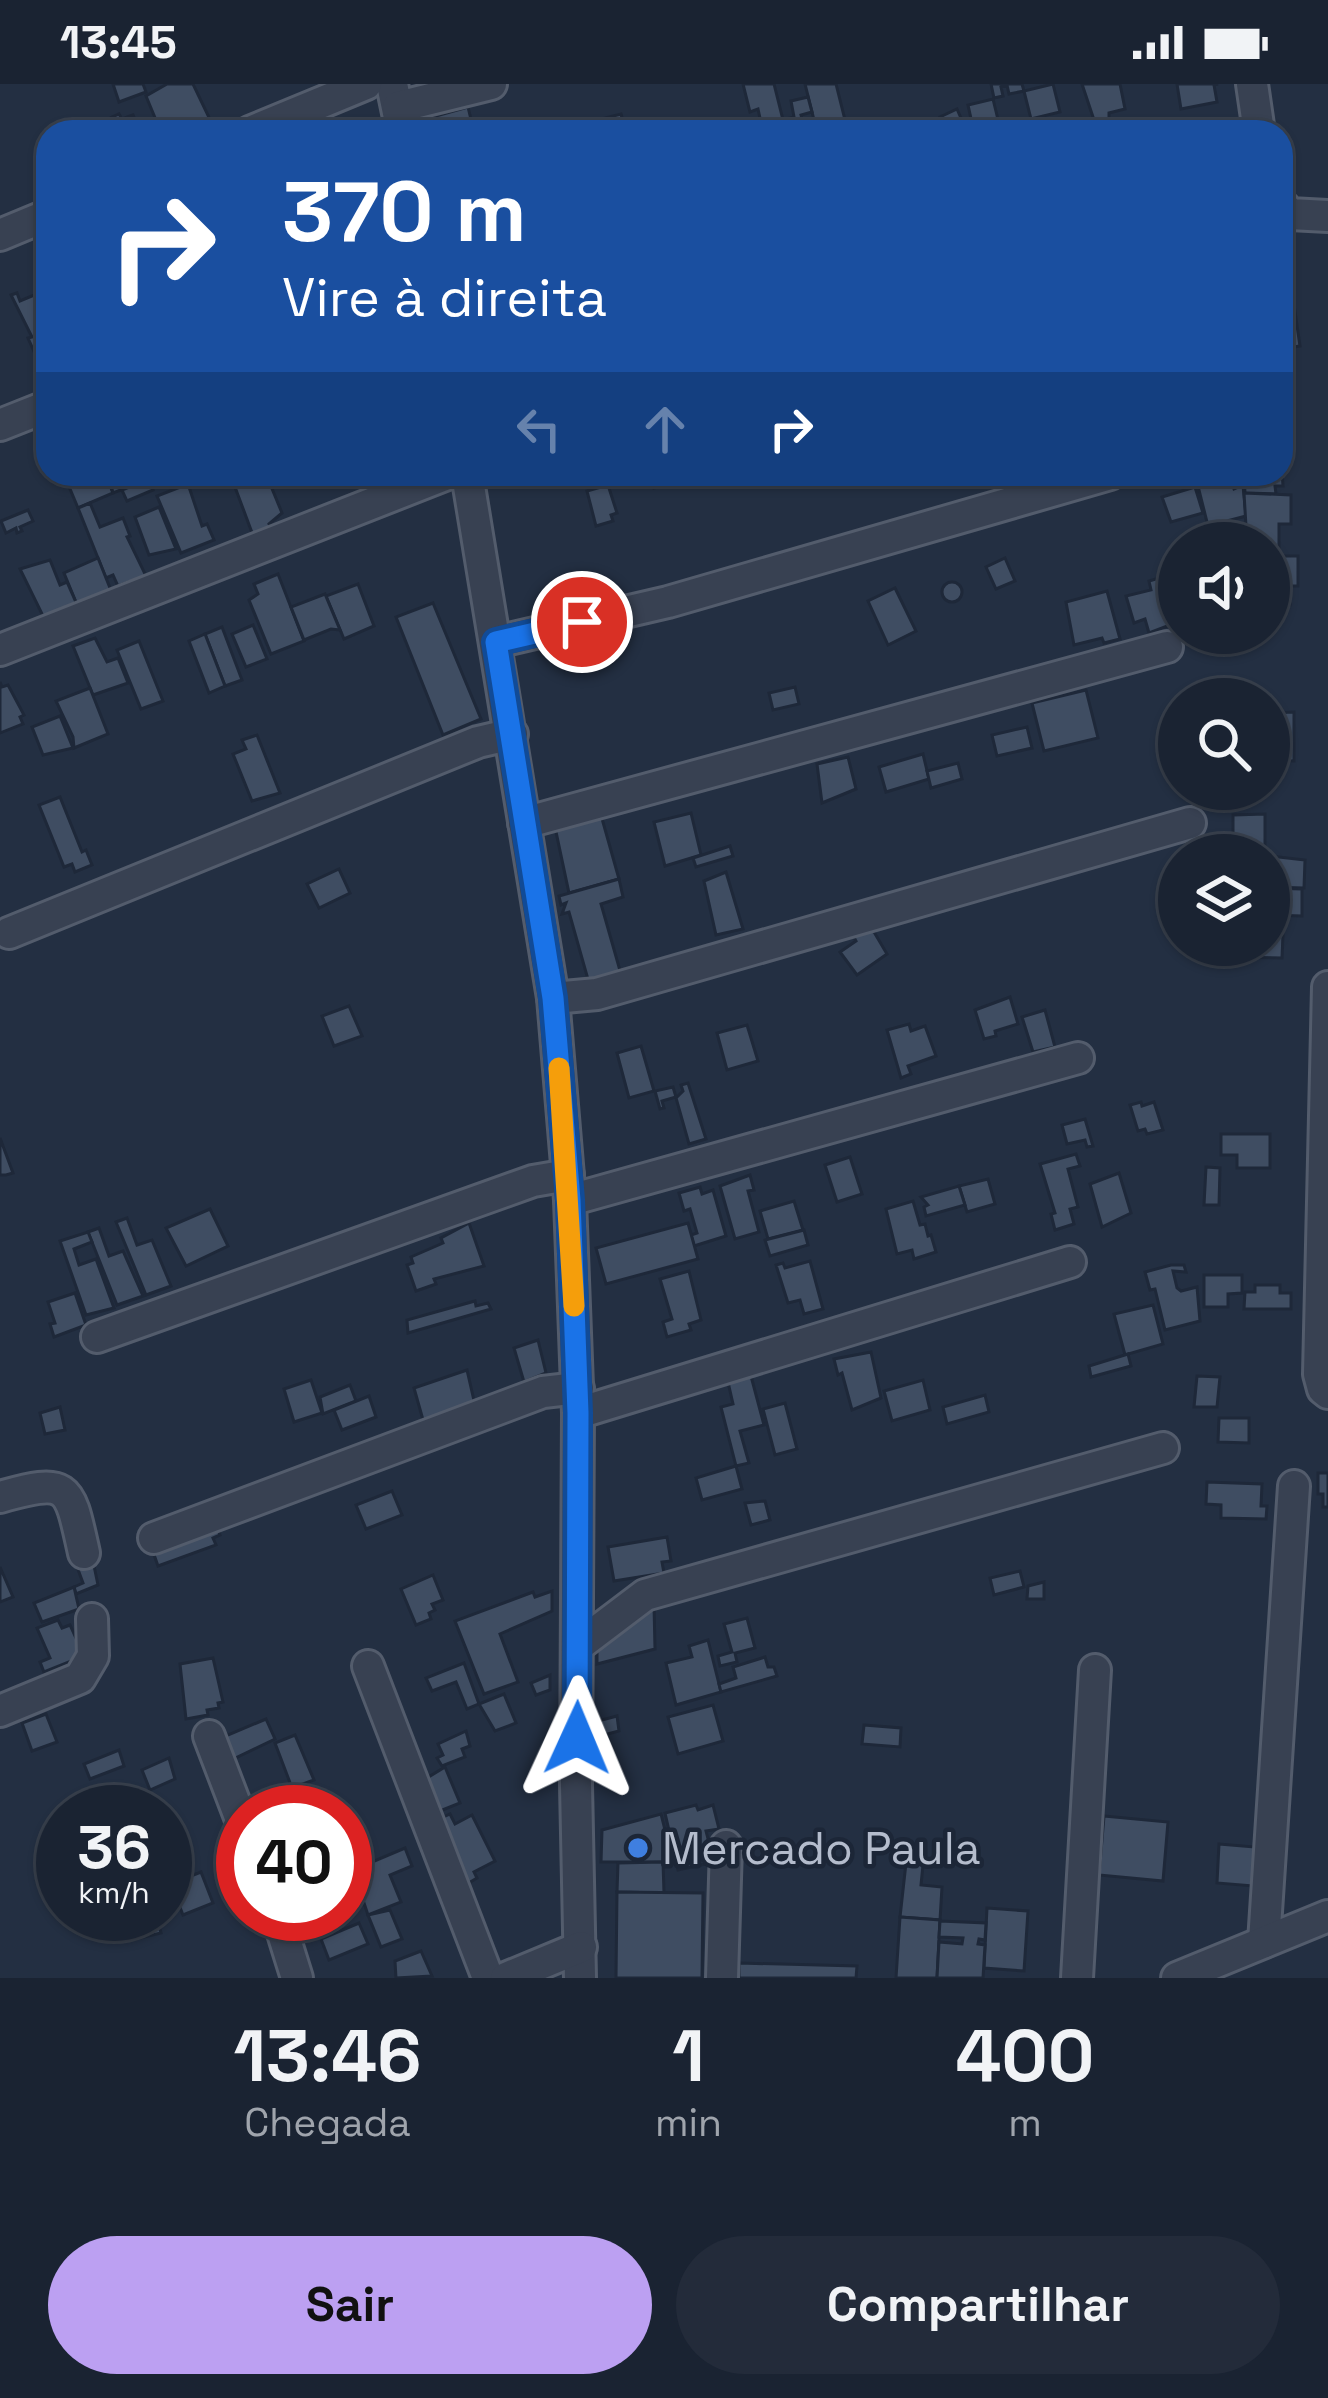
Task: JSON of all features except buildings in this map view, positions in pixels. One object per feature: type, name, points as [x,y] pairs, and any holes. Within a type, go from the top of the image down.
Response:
[{"type":"street","points":[[279,120],[366,84]]},
{"type":"street","points":[[398,108],[491,84]]},
{"type":"street","points":[[1252,84],[1257,120]]},
{"type":"street","points":[[1293,214],[1328,215]]},
{"type":"street","points":[[0,235],[36,220]]},
{"type":"street","points":[[0,425],[36,411]]},
{"type":"street","points":[[0,650],[416,486]]},
{"type":"street","points":[[469,486],[553,998],[569,1188],[578,1401],[581,1962],[506,1978]]},
{"type":"street","points":[[496,642],[668,602],[1069,486]]},
{"type":"street","points":[[524,824],[1158,649]]},
{"type":"street","points":[[9,933],[478,742],[512,734]]},
{"type":"street","points":[[553,998],[597,994],[1190,823]]},
{"type":"street","points":[[1328,987],[1319,1374],[1328,1393]]},
{"type":"street","points":[[97,1337],[532,1181],[569,1188],[1078,1058]]},
{"type":"street","points":[[154,1538],[543,1392],[578,1401],[1070,1262]]},
{"type":"street","points":[[579,1645],[645,1594],[1163,1448]]},
{"type":"street","points":[[0,1497],[45,1484],[60,1489],[73,1504],[84,1552]]},
{"type":"street","points":[[1264,1942],[1294,1486]]},
{"type":"street","points":[[0,1712],[80,1678],[93,1656],[92,1619]]},
{"type":"street","points":[[368,1666],[488,1978]]},
{"type":"street","points":[[1078,1978],[1095,1670]]},
{"type":"street","points":[[209,1736],[228,1785]]},
{"type":"street","points":[[722,1978],[726,1846]]},
{"type":"street","points":[[1178,1978],[1328,1916]]},
{"type":"street","points":[[285,1941],[297,1978]]},
{"type":"slow traffic","points":[[559,1068],[574,1306]]},
{"type":"place","name":"Mercado Paula","points":[[638,1848]]},
{"type":"route","points":[[577,1738],[578,1413],[570,1200],[553,998],[496,642],[582,622]]}]
